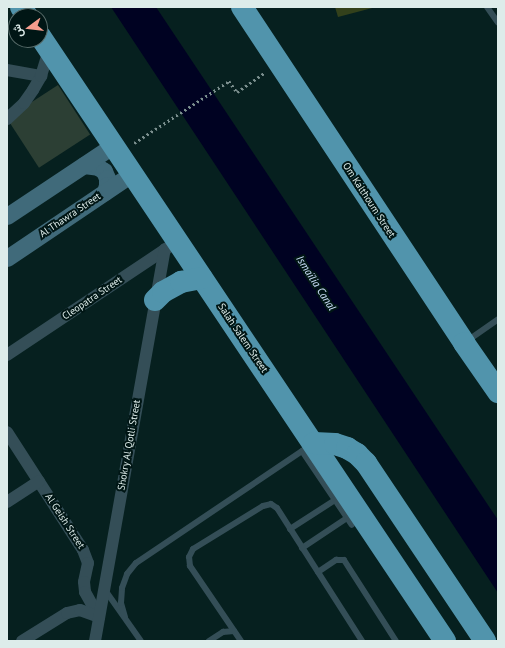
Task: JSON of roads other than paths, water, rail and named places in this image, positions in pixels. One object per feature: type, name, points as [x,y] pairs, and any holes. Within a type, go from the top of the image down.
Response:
[{"type":"highway","name":"Om Kalthoum Street","points":[[242,7],[498,392]]},
{"type":"highway","name":"Salah Salem Street","points":[[48,47],[133,173],[171,245],[202,278],[308,447],[446,641]]},
{"type":"highway","points":[[155,300],[162,292],[176,284],[202,278]]},
{"type":"highway","points":[[308,447],[335,444],[347,448],[357,454],[366,463],[485,641]]},
{"type":"street","points":[[7,119],[24,103],[41,76],[44,48]]},
{"type":"street","points":[[7,70],[41,76]]},
{"type":"street","points":[[7,216],[84,165],[117,149]]},
{"type":"street","points":[[84,165],[98,167],[104,172],[107,185],[105,192]]},
{"type":"street","name":"Al Thawra Street","points":[[7,258],[133,173]]},
{"type":"street","name":"Shokry Al Qotli Street","points":[[95,641],[155,300],[171,245]]},
{"type":"street","name":"Cleopatra Street","points":[[7,355],[171,245]]},
{"type":"street","name":"Al Geish Street","points":[[7,432],[83,550],[88,563],[84,582],[85,592],[100,617]]},
{"type":"street","points":[[7,502],[39,481]]},
{"type":"street","points":[[22,641],[67,612],[80,610],[100,617]]},
{"type":"lane","points":[[487,7],[498,23]]},
{"type":"lane","points":[[464,343],[498,319]]},
{"type":"lane","points":[[124,617],[122,588],[127,574],[136,563],[308,447],[335,500],[352,525]]},
{"type":"lane","points":[[290,529],[335,500]]},
{"type":"lane","points":[[240,641],[190,566],[188,557],[193,549],[267,504],[274,506],[290,529],[362,641]]},
{"type":"lane","points":[[302,548],[347,518]]},
{"type":"lane","points":[[318,572],[336,560],[344,560],[396,641]]},
{"type":"lane","points":[[104,588],[141,641]]},
{"type":"lane","points":[[209,641],[223,632],[234,631]]},
{"type":"water","name":"Ismaïlia Canal","points":[[111,7],[156,7],[498,520],[498,593]]}]
